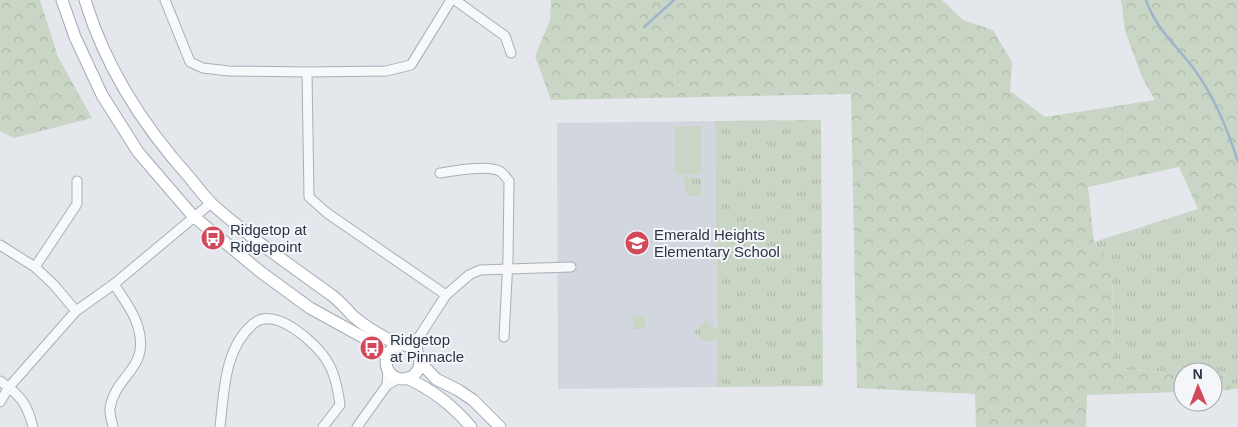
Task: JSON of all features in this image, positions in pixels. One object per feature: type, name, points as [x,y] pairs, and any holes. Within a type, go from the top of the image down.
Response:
[{"type":"main road","points":[[62,0],[75,37],[102,95],[138,152],[193,216],[262,273],[310,308],[368,340],[387,356]]},
{"type":"main road","points":[[85,0],[90,16],[116,74],[134,104],[152,133],[211,203],[281,258],[334,296],[365,326],[380,336],[413,348],[436,379],[473,400],[500,427]]},
{"type":"main road","points":[[401,345],[389,351],[387,356],[388,369],[393,375],[404,378],[439,395],[471,427]]},
{"type":"main road","points":[[404,378],[416,372],[418,357]]},
{"type":"street","points":[[166,0],[190,62],[203,68],[307,72],[386,71],[410,65],[451,0]]},
{"type":"street","points":[[455,0],[505,36],[511,53]]},
{"type":"street","points":[[307,72],[309,197],[327,213],[446,295]]},
{"type":"street","points":[[440,173],[464,169],[494,170],[502,172],[509,182],[508,268],[504,337]]},
{"type":"street","points":[[35,267],[77,204],[77,181]]},
{"type":"street","points":[[0,402],[9,387],[76,311],[114,284],[193,216],[211,203]]},
{"type":"street","points":[[0,245],[35,267],[54,285],[76,311]]},
{"type":"street","points":[[418,357],[419,338],[446,295],[469,275],[480,270],[571,267]]},
{"type":"street","points":[[113,427],[110,409],[115,393],[140,357],[141,338],[137,322],[114,284]]},
{"type":"street","points":[[220,427],[225,379],[230,362],[239,342],[254,323],[269,318],[281,320],[304,336],[327,361],[338,389],[340,405],[323,427]]},
{"type":"street","points":[[401,345],[419,338]]},
{"type":"street","points":[[357,427],[387,384],[388,369]]},
{"type":"street","points":[[387,384],[404,378]]},
{"type":"street","points":[[0,381],[19,395],[29,409],[33,427]]},
{"type":"shaded area","name":"Emerald Heights Elementary School","points":[[715,121],[717,387],[558,389],[557,123]]},
{"type":"green space","points":[[0,0],[40,0],[58,57],[92,118],[14,138],[0,131]]},
{"type":"green space","points":[[551,0],[942,0],[963,20],[993,30],[1012,62],[1010,91],[1045,117],[1155,100],[1142,77],[1125,31],[1121,0],[1238,0],[1238,252],[1198,209],[1179,167],[1088,187],[1094,242],[1112,264],[1113,369],[1173,372],[1173,392],[1087,395],[1086,427],[976,427],[975,394],[857,388],[851,94],[551,100],[535,56],[550,20]]},
{"type":"green space","points":[[821,120],[823,386],[717,387],[717,338],[716,341],[703,341],[694,332],[706,320],[717,330],[715,121]]},
{"type":"green space","points":[[699,126],[701,128],[701,173],[699,175],[677,175],[675,173],[675,129],[676,127]]},
{"type":"green space","points":[[684,177],[701,178],[701,196],[688,196],[685,190]]},
{"type":"green space","points":[[1198,209],[1238,252],[1238,388],[1231,390],[1231,376],[1223,376],[1223,362],[1173,362],[1173,372],[1113,369],[1112,264],[1094,242]]},
{"type":"green space","points":[[633,316],[645,316],[645,329],[633,329]]},
{"type":"green space","points":[[1223,376],[1231,376],[1231,390],[1223,390]]},
{"type":"waterway","points":[[644,27],[674,0]]},
{"type":"waterway","points":[[1146,0],[1155,20],[1194,69],[1208,90],[1225,126],[1238,162]]},
{"type":"place","name":"Ridgetop at Ridgepoint","points":[[213,238]]},
{"type":"place","name":"Emerald Heights Elementary School","points":[[637,243]]},
{"type":"place","name":"Ridgetop at Pinnacle","points":[[372,348]]}]
